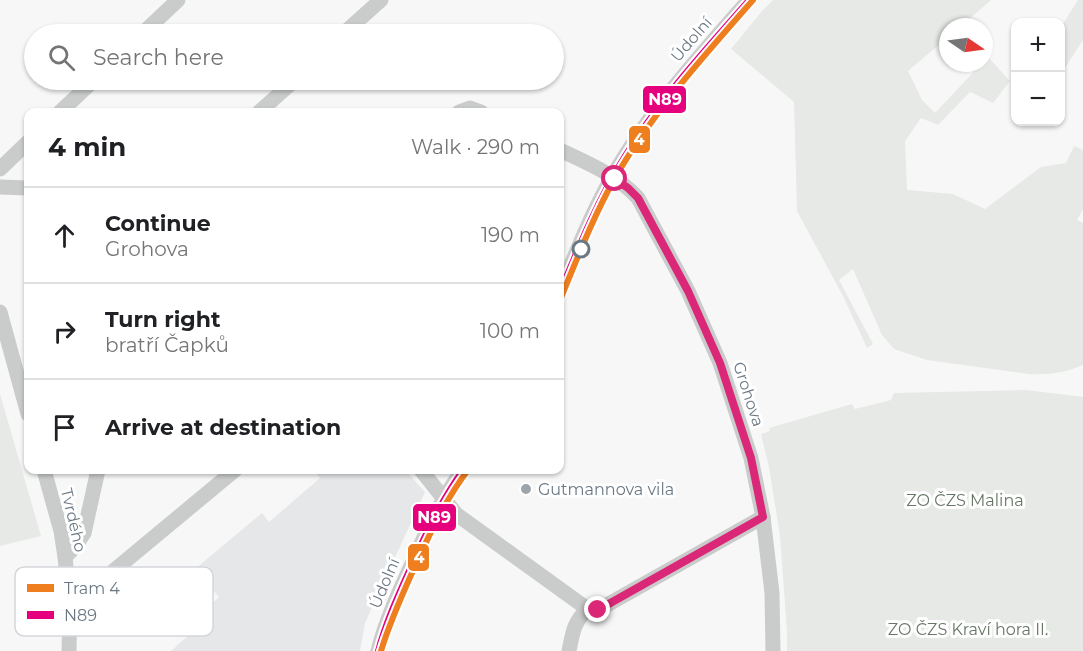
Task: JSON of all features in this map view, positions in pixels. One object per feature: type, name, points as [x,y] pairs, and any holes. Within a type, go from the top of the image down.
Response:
[{"type":"street","points":[[153,24],[178,0]]},
{"type":"street","points":[[354,24],[381,0]]},
{"type":"street","name":"Údolní","points":[[564,283],[594,212],[612,177],[675,86],[749,0]]},
{"type":"street","points":[[64,108],[83,90]]},
{"type":"street","points":[[264,108],[284,90]]},
{"type":"street","points":[[0,169],[24,146]]},
{"type":"street","name":"Grohova","points":[[564,152],[612,177],[638,198],[688,291],[716,352],[751,458],[763,517],[772,593],[773,651]]},
{"type":"street","points":[[0,187],[24,188]]},
{"type":"street","points":[[0,312],[24,399]]},
{"type":"street","name":"Tvrdého","points":[[45,474],[58,523],[66,567]]},
{"type":"street","points":[[65,557],[84,533],[97,474]]},
{"type":"street","points":[[118,567],[230,474]]},
{"type":"street","points":[[424,474],[456,514],[587,609],[598,610],[763,517]]},
{"type":"street","name":"Údolní","points":[[378,651],[395,600],[432,519],[443,498],[460,474]]},
{"type":"street","points":[[569,651],[576,621],[587,609]]},
{"type":"street","name":"Tvrdého","points":[[69,636],[69,651]]},
{"type":"shaded area","points":[[317,474],[409,474],[425,492],[365,623],[360,651],[171,651],[188,636],[213,636],[213,603],[219,597],[213,590],[213,567],[197,567],[262,513],[269,522],[320,478]]},
{"type":"green space","points":[[773,0],[991,0],[970,18],[939,18],[939,45],[908,71],[922,100],[935,113],[974,72],[993,72],[993,62],[1010,81],[993,103],[970,92],[938,125],[921,118],[905,141],[907,190],[953,194],[985,209],[1041,167],[1066,163],[1074,146],[1083,150],[1083,209],[1077,220],[1083,223],[1083,365],[1056,373],[1029,374],[927,360],[894,349],[882,335],[853,269],[839,280],[873,344],[867,348],[843,296],[797,211],[794,102],[731,49]]},
{"type":"green space","points":[[1078,0],[1083,0],[1083,40],[1065,68],[1065,21]]},
{"type":"green space","name":"ZO ČZS Malina","points":[[1026,390],[1083,397],[1083,651],[787,651],[780,536],[769,467],[761,434],[770,431],[769,428],[852,404],[855,409],[891,400],[894,393]]},
{"type":"green space","points":[[0,394],[41,536],[0,546]]},
{"type":"tram line","name":"4","points":[[564,290],[600,208],[630,154],[662,108],[753,0]]},
{"type":"tram line","name":"4","points":[[381,651],[397,607],[427,539],[465,474]]},
{"type":"transit line","name":"N89","points":[[564,282],[597,207],[637,138],[682,77],[749,0]]},
{"type":"transit line","name":"N89","points":[[378,651],[393,607],[423,539],[460,474]]},
{"type":"place","name":"Gutmannova vila","points":[[526,489]]},
{"type":"route","points":[[598,610],[763,517],[751,458],[720,363],[688,291],[638,198],[615,179]]},
{"type":"park label","name":"ZO ČZS Kraví hora II.","points":[[968,629]]}]
